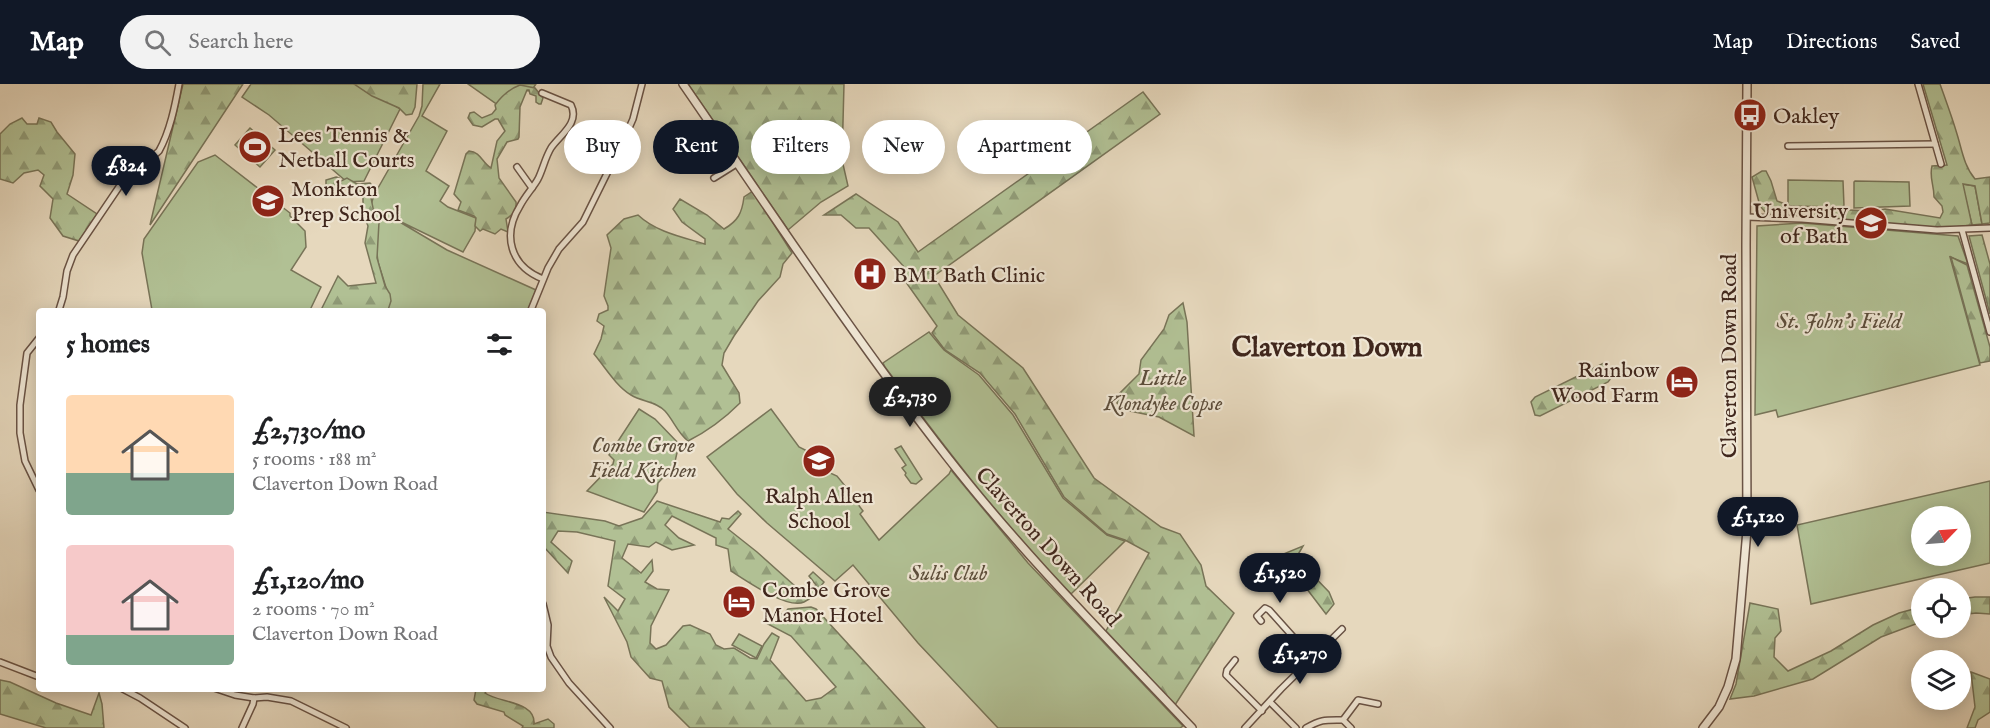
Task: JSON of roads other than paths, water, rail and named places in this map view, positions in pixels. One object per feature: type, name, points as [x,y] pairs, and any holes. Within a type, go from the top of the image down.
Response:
[{"type":"street","points":[[60,308],[67,271],[73,255],[121,184],[159,151],[174,108],[179,84]]},
{"type":"street","points":[[532,308],[543,279],[559,249],[586,214],[633,119],[642,84]]},
{"type":"street","name":"Claverton Down Road","points":[[683,84],[708,120]]},
{"type":"street","name":"Claverton Down Road","points":[[1703,728],[1719,707],[1728,687],[1736,659],[1745,566],[1748,84]]},
{"type":"street","points":[[1918,84],[1941,164]]},
{"type":"street","points":[[542,93],[568,103],[574,111],[570,125],[550,150],[539,177],[514,218],[510,244],[524,266],[532,274],[543,279]]},
{"type":"street","points":[[1788,146],[1935,144]]},
{"type":"street","name":"Claverton Down Road","points":[[739,164],[821,285],[949,459],[1037,565],[1192,728]]},
{"type":"street","points":[[517,166],[532,188]]},
{"type":"street","points":[[714,178],[720,174]]},
{"type":"street","points":[[1746,217],[1802,219],[1937,230],[1990,228]]},
{"type":"street","points":[[1962,230],[1990,332]]},
{"type":"street","points":[[36,342],[27,353],[20,405],[20,433],[25,461],[36,484]]},
{"type":"street","points":[[1261,621],[1257,616],[1265,608],[1312,658]]},
{"type":"street","points":[[546,617],[547,645],[551,657],[569,683],[610,728]]},
{"type":"street","points":[[1245,728],[1342,628]]},
{"type":"street","points":[[1235,659],[1226,675],[1262,711]]},
{"type":"street","points":[[0,662],[36,676]]},
{"type":"street","points":[[129,692],[185,728]]},
{"type":"street","points":[[227,692],[254,698],[267,697],[291,701],[346,728]]},
{"type":"street","points":[[242,728],[254,704],[254,698]]},
{"type":"street","points":[[1343,720],[1359,700],[1378,704]]},
{"type":"street","points":[[1270,702],[1296,728]]},
{"type":"street","points":[[1306,728],[1318,720],[1343,720],[1351,728]]},
{"type":"place","name":"Oakley","points":[[1750,115]]},
{"type":"place","name":"Lees Tennis & Netball Courts","points":[[255,147]]},
{"type":"place","name":"Monkton Prep School","points":[[268,201]]},
{"type":"place","name":"University of Bath","points":[[1871,223]]},
{"type":"place","name":"BMI Bath Clinic","points":[[870,274]]},
{"type":"place","name":"Rainbow Wood Farm","points":[[1682,382]]},
{"type":"place","name":"Ralph Allen School","points":[[819,461]]},
{"type":"place","name":"Combe Grove Manor Hotel","points":[[739,602]]},
{"type":"district","name":"Claverton Down","points":[[1327,346]]},
{"type":"park label","name":"St. John's Field","points":[[1839,320]]},
{"type":"park label","name":"Little Klondyke Copse","points":[[1163,390]]},
{"type":"park label","name":"Combe Grove Field Kitchen","points":[[643,456]]},
{"type":"park label","name":"Sulis Club","points":[[948,572]]}]
